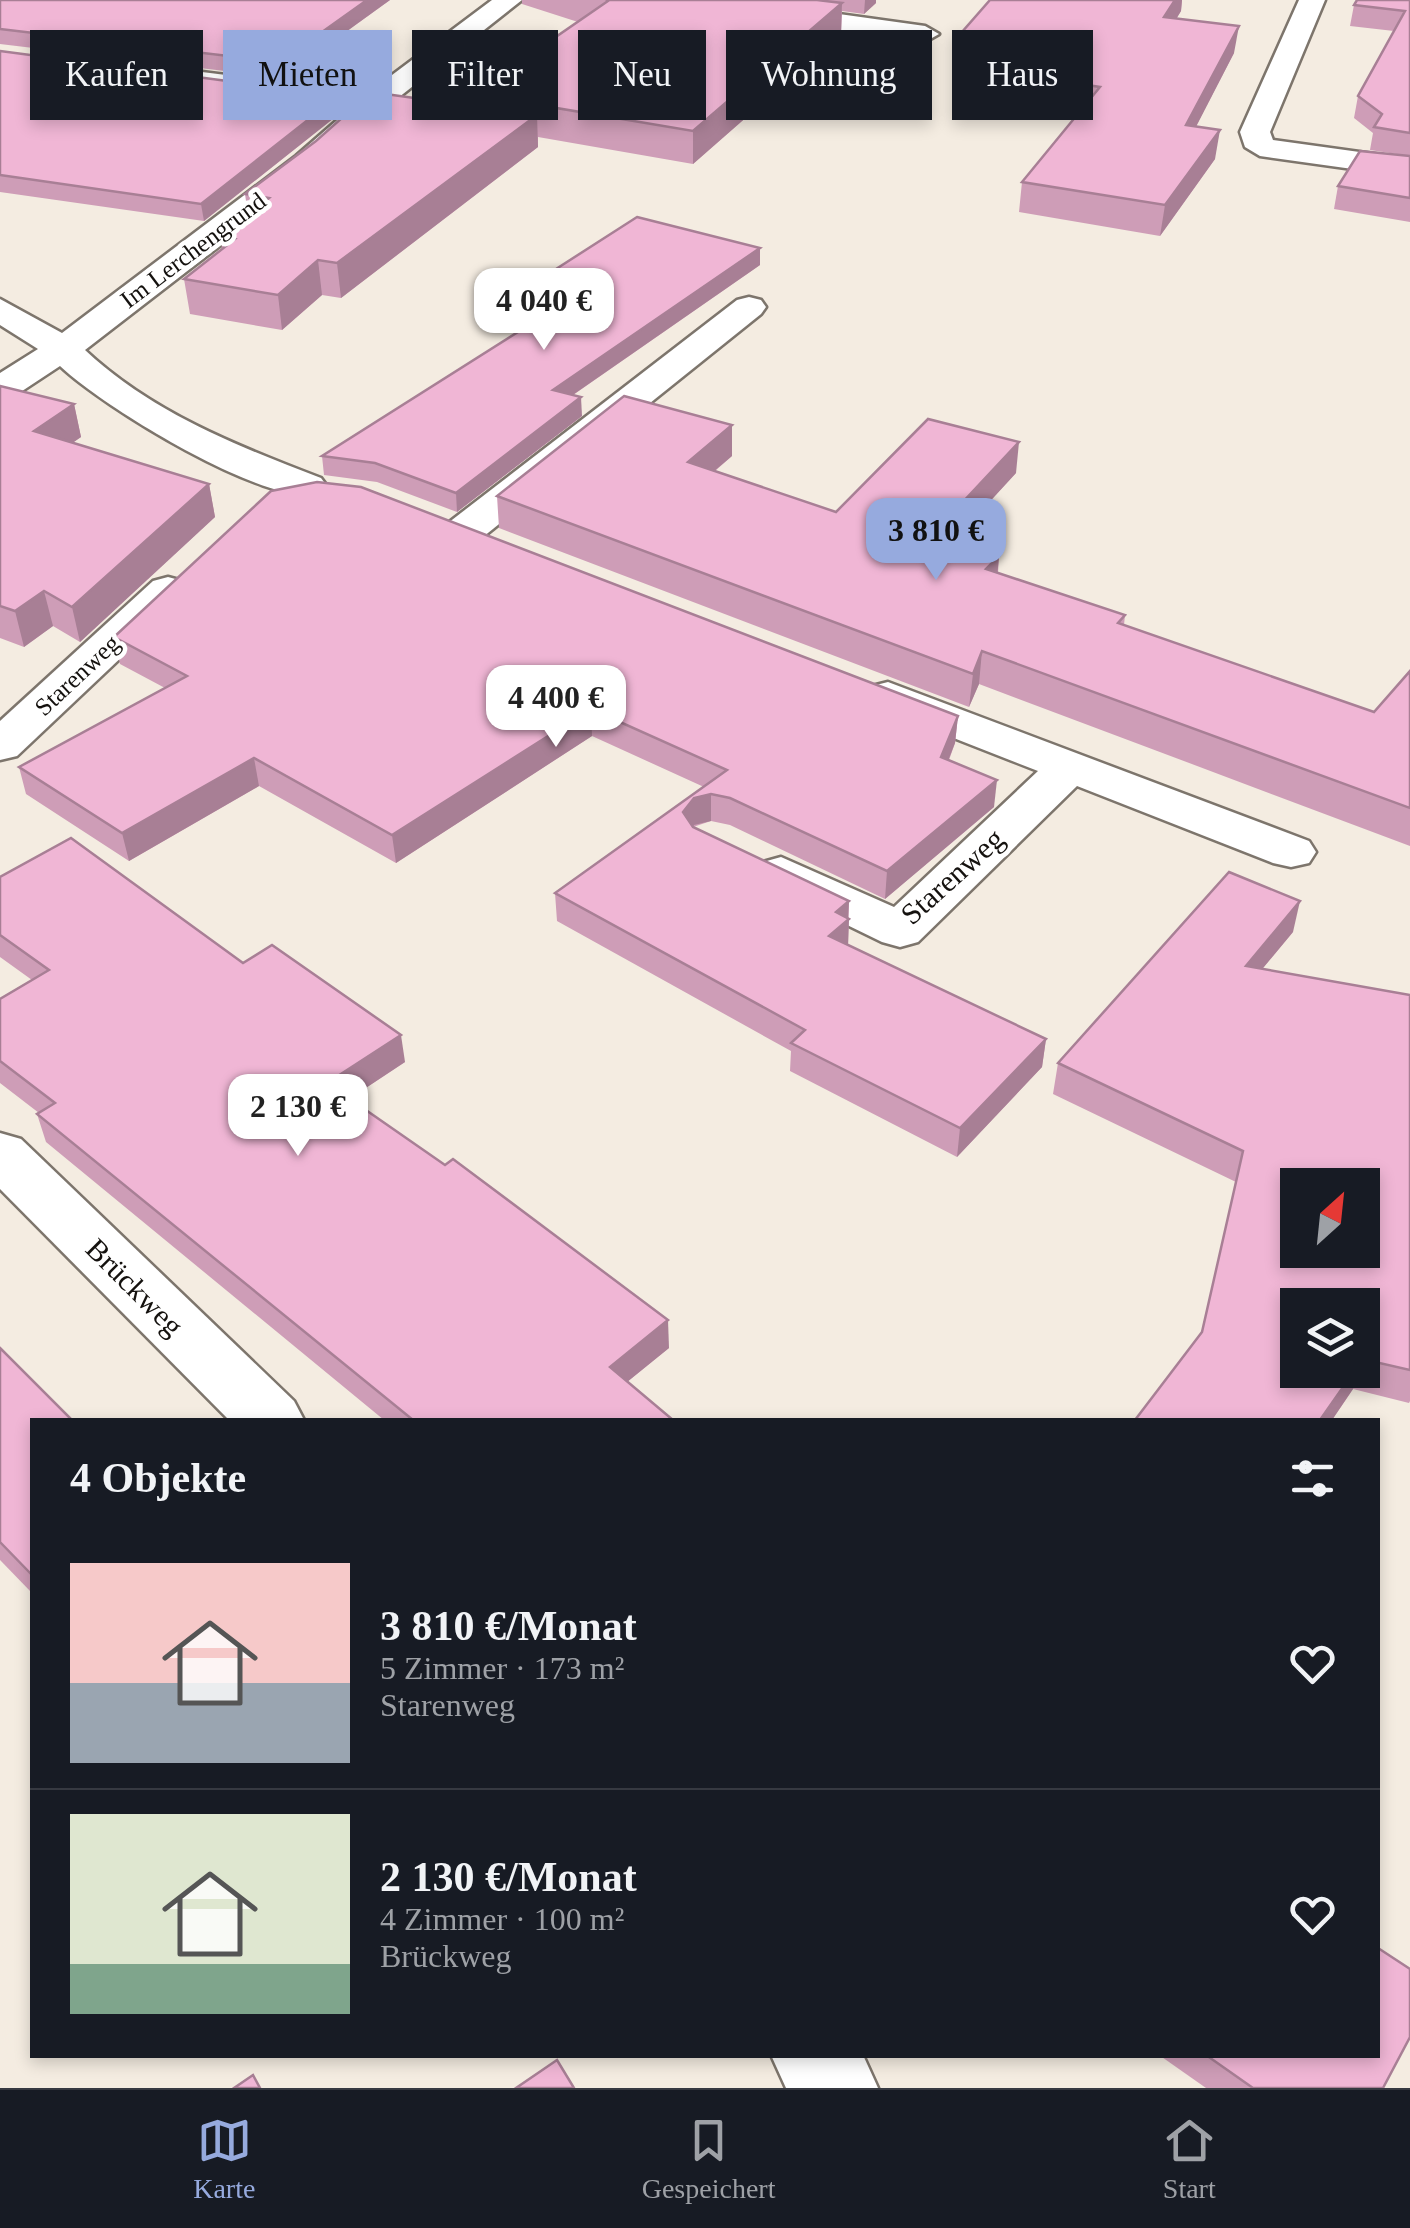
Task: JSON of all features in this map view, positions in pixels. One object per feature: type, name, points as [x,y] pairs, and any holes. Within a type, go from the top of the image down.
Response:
[{"type":"street","name":"Im Lerchengrund","points":[[392,90],[508,0]]},
{"type":"street","points":[[681,0],[896,30]]},
{"type":"street","points":[[1312,0],[1254,132],[1260,147],[1410,168]]},
{"type":"street","name":"Im Lerchengrund","points":[[0,389],[63,349],[307,163],[356,120]]},
{"type":"street","points":[[464,532],[749,307]]},
{"type":"street","points":[[0,310],[63,349],[91,378],[215,450],[325,488],[259,504]]},
{"type":"street","name":"Starenweg","points":[[0,746],[196,564]]},
{"type":"street","points":[[849,681],[1291,852]]},
{"type":"street","name":"Starenweg","points":[[746,856],[900,930],[1069,766]]},
{"type":"street","name":"Brückweg","points":[[0,1154],[269,1418]]},
{"type":"street","points":[[814,2058],[836,2088]]},
{"type":"building","points":[[0,0],[367,0],[325,30],[223,30],[223,55],[203,53],[203,30],[30,33],[0,29]]},
{"type":"building","points":[[990,0],[1175,0],[1164,17],[1239,26],[1186,125],[1220,130],[1165,205],[1022,182],[1073,120],[1093,120],[1093,96],[1100,87],[1093,86],[1093,30],[964,30]]},
{"type":"building","points":[[1357,0],[1410,0],[1410,133],[1374,127],[1382,114],[1358,96],[1405,11],[1354,5]]},
{"type":"building","points":[[608,1],[842,3],[811,30],[726,30],[726,103],[706,120],[706,30],[578,30],[578,112],[558,108],[558,35]]},
{"type":"building","points":[[0,51],[30,55],[30,120],[203,120],[203,78],[223,80],[223,120],[308,120],[201,204],[0,175]]},
{"type":"building","points":[[392,95],[412,98],[412,120],[530,120],[337,263],[318,260],[278,295],[184,279],[235,239],[221,236],[269,198],[245,194],[340,120],[392,120]]},
{"type":"building","points":[[628,120],[706,120],[693,131]]},
{"type":"building","points":[[1360,151],[1410,156],[1410,198],[1338,186]]},
{"type":"building","points":[[637,217],[760,248],[553,390],[581,397],[456,493],[375,463],[322,456],[548,313],[500,305]]},
{"type":"building","points":[[0,386],[74,404],[34,431],[209,484],[72,607],[44,591],[15,611],[0,606]]},
{"type":"building","points":[[624,396],[732,425],[688,462],[836,512],[928,419],[1019,442],[932,535],[999,556],[986,569],[1125,615],[1118,623],[1374,712],[1410,671],[1410,808],[982,651],[973,674],[497,496]]},
{"type":"building","points":[[317,482],[361,487],[958,716],[941,757],[997,780],[887,871],[730,798],[711,794],[694,798],[683,812],[693,827],[849,901],[836,912],[849,919],[829,936],[1046,1039],[960,1128],[791,1043],[805,1030],[555,893],[727,770],[591,709],[392,835],[254,758],[122,833],[19,767],[187,676],[114,637],[271,491]]},
{"type":"building","points":[[71,838],[243,963],[272,945],[401,1035],[327,1083],[445,1165],[453,1159],[668,1320],[610,1367],[671,1418],[411,1418],[37,1114],[55,1103],[0,1061],[0,999],[49,970],[0,935],[0,877]]},
{"type":"building","points":[[1229,872],[1300,901],[1246,966],[1410,995],[1410,1370],[1380,1363],[1380,1288],[1280,1288],[1280,1388],[1342,1388],[1321,1418],[1137,1418],[1202,1332],[1243,1151],[1058,1063]]},
{"type":"building","points":[[0,1348],[70,1418],[30,1418],[30,1573],[0,1542]]},
{"type":"building","points":[[1380,1949],[1410,1969],[1410,2037],[1383,2088],[1253,2088],[1210,2058],[1380,2058]]},
{"type":"building","points":[[557,2060],[574,2088],[516,2088]]},
{"type":"building","points":[[253,2075],[260,2088],[234,2088]]}]
